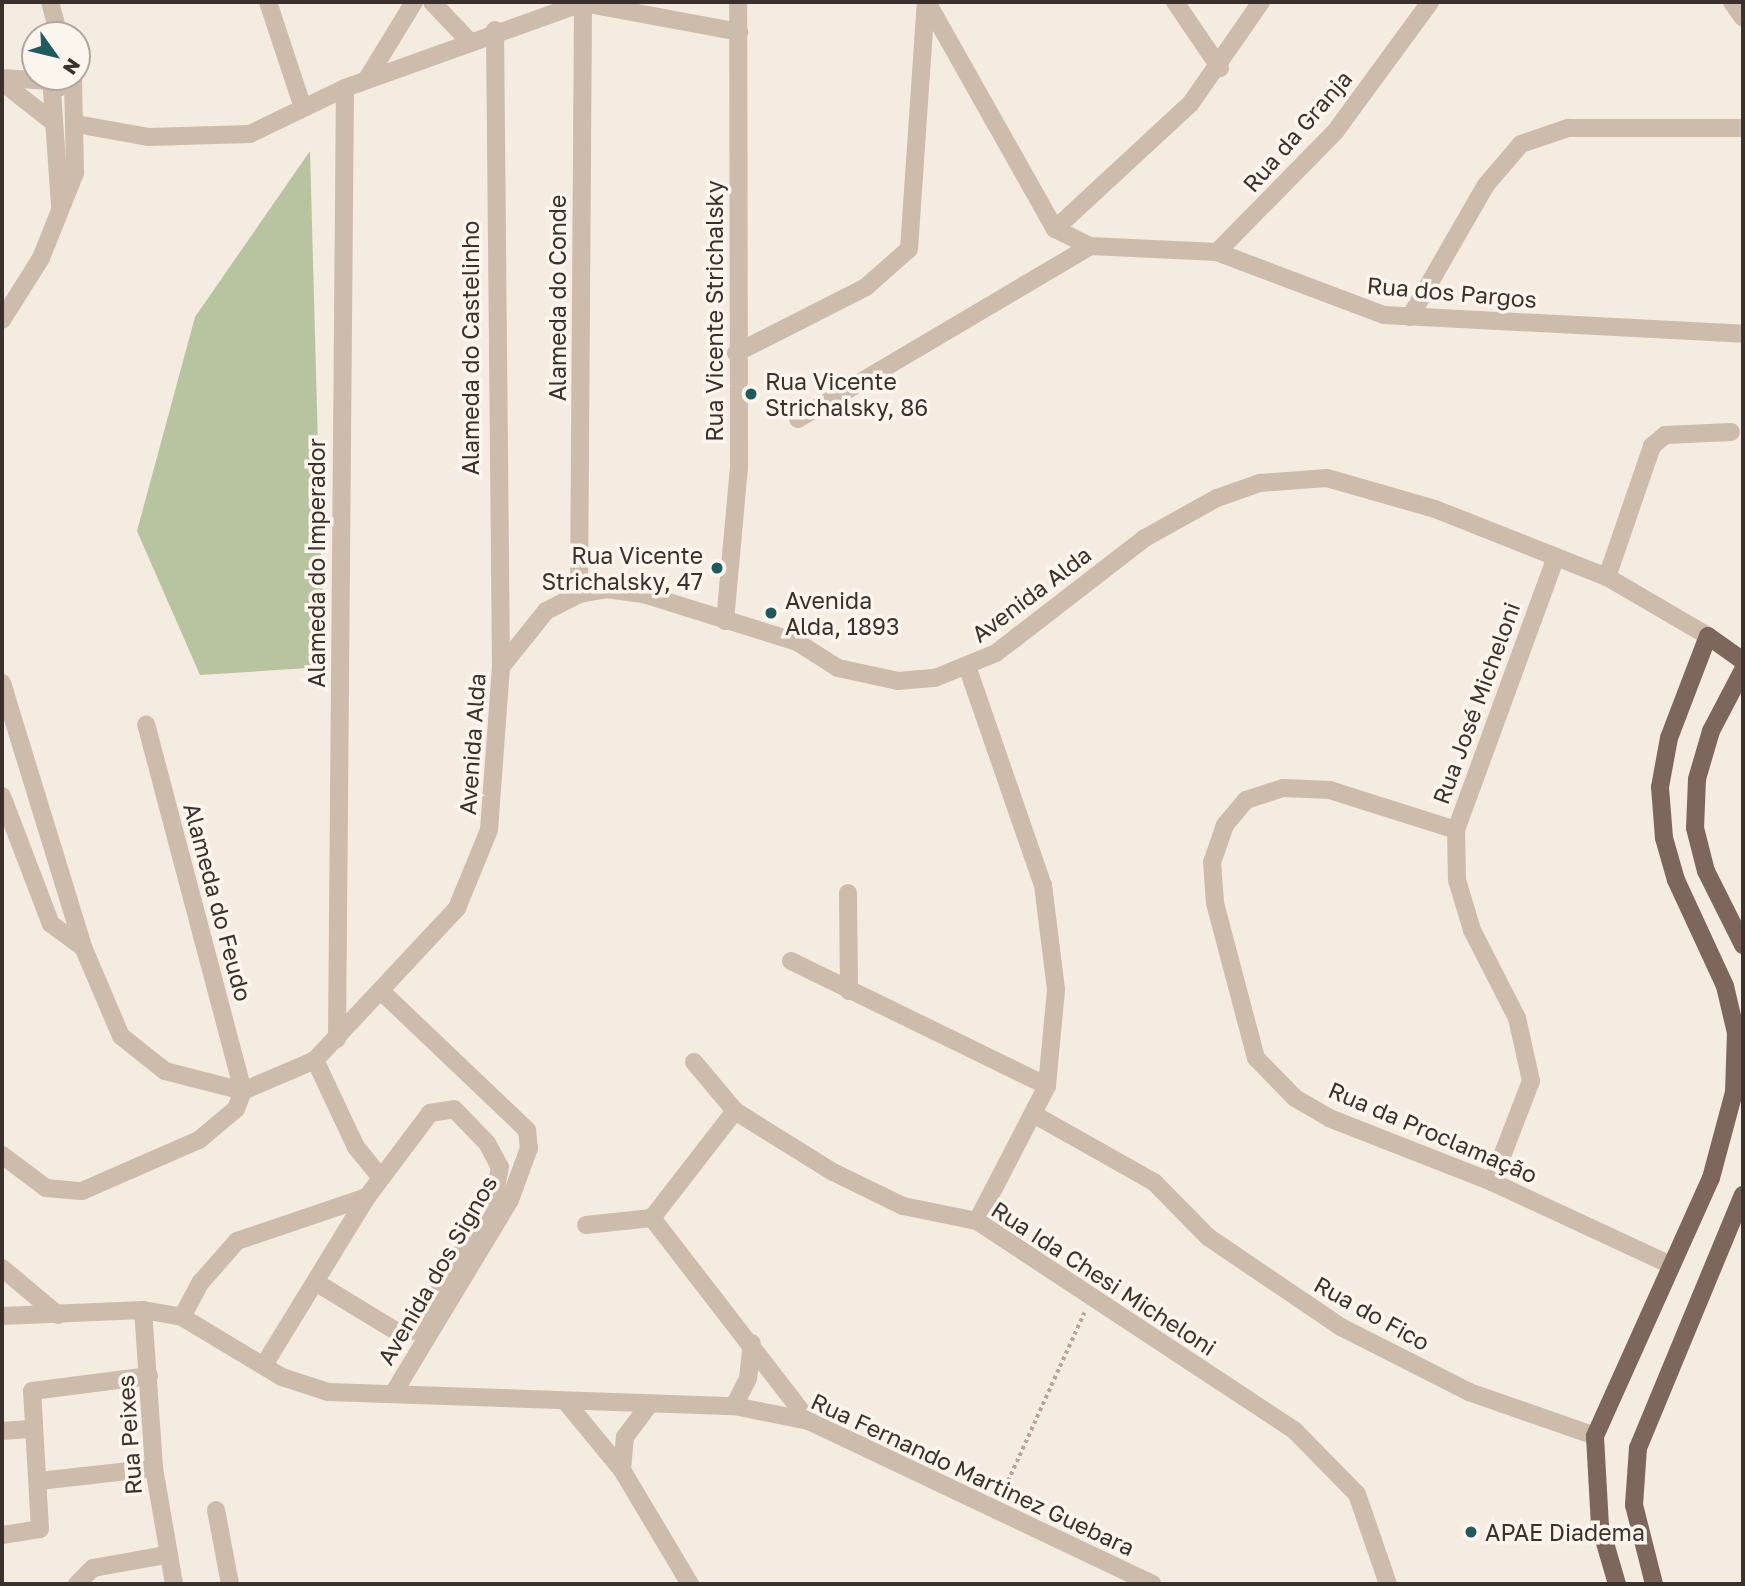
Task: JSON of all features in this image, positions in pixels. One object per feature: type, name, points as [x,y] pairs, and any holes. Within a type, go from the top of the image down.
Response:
[{"type":"main road","name":"Avenida Alda","points":[[1708,635],[1743,660]]},
{"type":"main road","points":[[1617,1584],[1600,1526],[1595,1436],[1669,1264],[1711,1178],[1734,1092],[1736,1033],[1725,986],[1676,880],[1664,838],[1660,787],[1669,738],[1708,635]]},
{"type":"main road","points":[[1743,670],[1710,731],[1697,779],[1695,828],[1706,871],[1743,945]]},
{"type":"main road","points":[[1654,1584],[1634,1505],[1638,1448],[1743,1195]]},
{"type":"street","points":[[50,2],[54,21]]},
{"type":"street","points":[[268,2],[302,104]]},
{"type":"street","points":[[367,79],[414,2]]},
{"type":"street","points":[[432,2],[470,42]]},
{"type":"street","name":"Rua Vicente Strichalsky","points":[[725,621],[739,468],[736,353],[738,2]]},
{"type":"street","points":[[926,2],[1055,229],[1157,138],[1220,68],[1261,2]]},
{"type":"street","points":[[736,353],[866,287],[909,249],[926,2]]},
{"type":"street","points":[[1175,2],[1220,68]]},
{"type":"street","points":[[1732,2],[1743,18]]},
{"type":"street","points":[[76,124],[202,140],[250,134],[302,104],[470,42],[495,30],[583,3],[739,32]]},
{"type":"street","name":"Alameda do Conde","points":[[579,594],[583,3]]},
{"type":"street","name":"Rua da Granja","points":[[1217,252],[1335,132],[1420,4]]},
{"type":"street","name":"Alameda do Castelinho","points":[[495,30],[500,667]]},
{"type":"street","points":[[2,80],[21,80]]},
{"type":"street","points":[[2,80],[53,122]]},
{"type":"street","name":"Alameda do Imperador","points":[[337,1038],[345,88]]},
{"type":"street","points":[[52,91],[60,206]]},
{"type":"street","points":[[63,91],[75,104]]},
{"type":"street","points":[[2,320],[41,258],[75,173],[74,91]]},
{"type":"street","points":[[1410,317],[1486,185],[1521,144],[1567,128],[1743,128]]},
{"type":"street","name":"Rua dos Pargos","points":[[1055,229],[1090,246],[1217,252],[1352,307],[1410,317],[1743,334]]},
{"type":"street","points":[[798,419],[1090,246]]},
{"type":"street","points":[[1606,576],[1651,446],[1665,435],[1731,432]]},
{"type":"street","name":"Avenida Alda","points":[[243,1091],[315,1060],[382,992],[457,908],[480,863],[495,799],[500,667],[538,619],[579,594],[606,589],[643,594],[797,642],[838,668],[867,676],[915,681],[968,670],[1145,538],[1260,483],[1346,483],[1435,509],[1606,576],[1708,635]]},
{"type":"street","name":"Rua José Micheloni","points":[[1492,1182],[1531,1081],[1517,1018],[1472,930],[1457,880],[1456,830],[1556,557]]},
{"type":"street","points":[[968,670],[1043,885],[1056,990],[1047,1086],[1035,1115],[977,1221]]},
{"type":"street","points":[[2,683],[83,947],[121,1036],[164,1071],[243,1091],[236,1109],[198,1140],[82,1191],[46,1188],[2,1155]]},
{"type":"street","name":"Alameda do Feudo","points":[[146,725],[243,1091]]},
{"type":"street","name":"Rua da Proclamação","points":[[1456,830],[1330,790],[1283,788],[1246,800],[1225,825],[1212,862],[1215,903],[1256,1058],[1273,1079],[1329,1118],[1492,1182],[1669,1264]]},
{"type":"street","points":[[2,796],[51,924],[83,947]]},
{"type":"street","points":[[848,893],[849,991]]},
{"type":"street","points":[[791,961],[1047,1086]]},
{"type":"street","name":"Avenida dos Signos","points":[[2,1317],[144,1310],[182,1317],[264,1365],[328,1392],[395,1391],[510,1199],[529,1148],[519,1122],[382,992]]},
{"type":"street","points":[[315,1060],[356,1147],[381,1178]]},
{"type":"street","name":"Rua Ida Chesi Micheloni","points":[[694,1062],[735,1111],[870,1194],[977,1221],[1328,1458],[1357,1494],[1388,1584]]},
{"type":"street","points":[[264,1365],[317,1283],[367,1197],[430,1113],[443,1106],[488,1143],[500,1167],[495,1192],[417,1330],[400,1333],[317,1283]]},
{"type":"street","points":[[586,1225],[652,1218],[735,1111]]},
{"type":"street","name":"Rua do Fico","points":[[1035,1115],[1154,1182],[1208,1237],[1341,1327],[1469,1392],[1595,1436]]},
{"type":"street","points":[[182,1317],[201,1282],[237,1241],[367,1197]]},
{"type":"street","points":[[652,1218],[752,1343],[809,1421]]},
{"type":"street","points":[[2,1268],[58,1315]]},
{"type":"street","name":"Rua Peixes","points":[[144,1310],[154,1468],[165,1555],[174,1584]]},
{"type":"street","points":[[734,1406],[748,1379],[752,1343]]},
{"type":"street","points":[[2,1535],[40,1529],[32,1391],[149,1377]]},
{"type":"street","name":"Rua Fernando Martinez Guebara","points":[[395,1391],[648,1407],[734,1406],[809,1421],[994,1512],[1152,1584]]},
{"type":"street","points":[[566,1402],[622,1469],[690,1584]]},
{"type":"street","points":[[622,1469],[625,1437],[648,1407]]},
{"type":"street","points":[[2,1431],[34,1429]]},
{"type":"street","points":[[39,1481],[154,1468]]},
{"type":"street","points":[[216,1510],[230,1584]]},
{"type":"street","points":[[78,1584],[93,1568],[165,1555]]},
{"type":"path","points":[[994,1512],[1090,1299]]},
{"type":"green space","points":[[310,151],[324,667],[200,675],[137,531],[195,317]]},
{"type":"place","name":"Rua Vicente Strichalsky, 86","points":[[751,394]]},
{"type":"place","name":"Rua Vicente Strichalsky, 47","points":[[717,568]]},
{"type":"place","name":"Avenida Alda, 1893","points":[[771,613]]},
{"type":"place","name":"APAE Diadema","points":[[1471,1532]]}]
